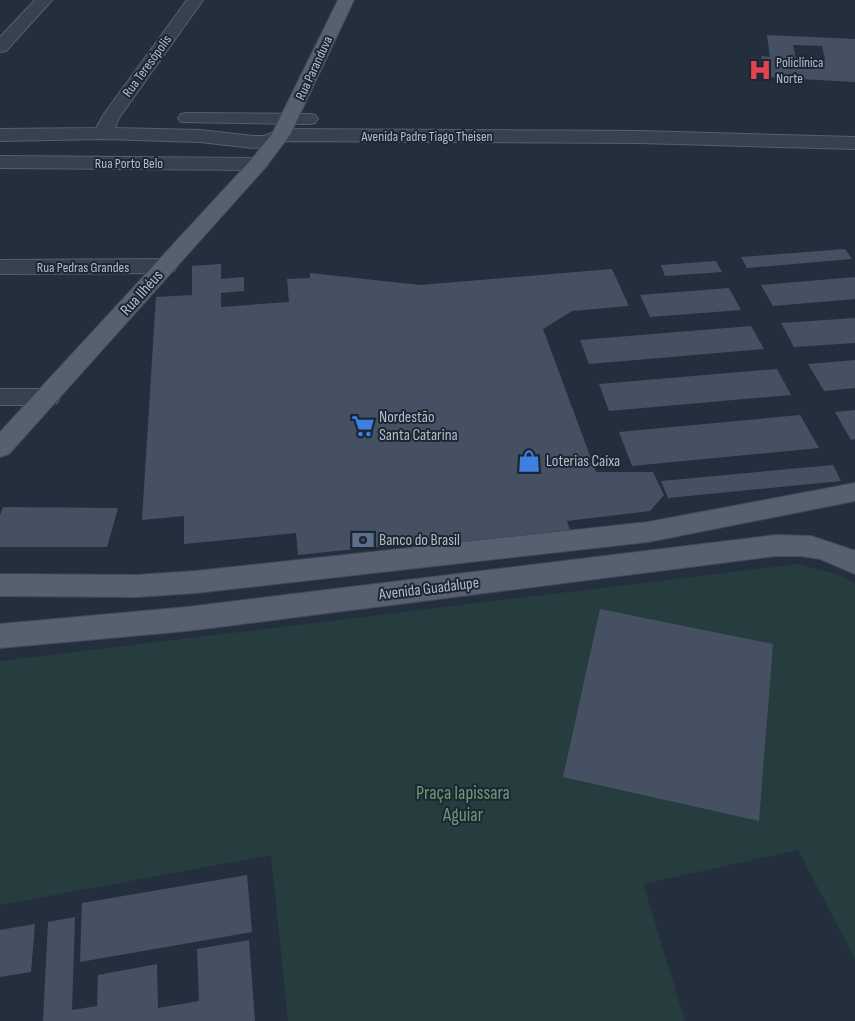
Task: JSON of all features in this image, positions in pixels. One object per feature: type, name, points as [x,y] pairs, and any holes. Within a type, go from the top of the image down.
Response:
[{"type":"main road","name":"Rua Paranduva","points":[[286,127],[346,0]]},
{"type":"main road","name":"Rua Ilhéus","points":[[0,448],[258,164],[286,127]]},
{"type":"main road","name":"Avenida Guadalupe","points":[[0,585],[136,586],[196,582],[648,532],[855,492]]},
{"type":"main road","points":[[522,577],[549,564],[644,552],[649,548],[648,532]]},
{"type":"main road","name":"Avenida Guadalupe","points":[[0,636],[187,619],[792,544],[830,550],[855,562]]},
{"type":"street","points":[[0,47],[44,0]]},
{"type":"street","name":"Rua Teresópolis","points":[[106,126],[195,0]]},
{"type":"street","name":"Avenida Padre Tiago Theisen","points":[[0,120],[106,126],[252,142],[268,141],[286,127],[536,124],[855,128]]},
{"type":"street","name":"Avenida Padre Tiago Theisen","points":[[0,135],[106,126]]},
{"type":"street","name":"Avenida Padre Tiago Theisen","points":[[286,127],[855,143]]},
{"type":"street","name":"Rua Porto Belo","points":[[0,162],[258,164]]},
{"type":"street","name":"Rua Pedras Grandes","points":[[0,267],[166,266]]},
{"type":"street","points":[[0,397],[48,397]]},
{"type":"green space","name":"Praça Iapissara Aguiar","points":[[798,564],[843,576],[855,584],[855,959],[798,850],[643,884],[685,1021],[288,1021],[271,855],[0,905],[0,661]]},
{"type":"building","points":[[767,35],[855,39],[855,82],[764,77],[761,56],[770,57]],"holes":[[[793,45],[822,46],[825,60],[796,59]]]},
{"type":"building","points":[[845,249],[852,259],[747,268],[741,257]]},
{"type":"building","points":[[716,261],[722,272],[665,276],[661,265]]},
{"type":"building","name":"Nordestão Santa Catarina","points":[[221,264],[221,279],[244,277],[244,291],[221,293],[221,307],[289,302],[287,279],[310,278],[310,273],[420,285],[612,269],[629,306],[572,311],[543,329],[596,472],[653,472],[664,495],[650,511],[567,521],[570,530],[444,545],[443,540],[298,555],[296,533],[184,544],[184,516],[142,520],[156,297],[192,295],[192,266]]},
{"type":"building","points":[[855,277],[855,299],[773,306],[761,285]]},
{"type":"building","points":[[729,288],[741,310],[650,317],[640,295]]},
{"type":"building","points":[[855,318],[855,343],[794,347],[781,323]]},
{"type":"building","points":[[751,326],[764,349],[589,364],[580,340]]},
{"type":"building","points":[[855,360],[855,388],[824,391],[808,364]]},
{"type":"building","points":[[777,369],[791,395],[609,411],[599,384]]},
{"type":"building","points":[[855,410],[855,439],[851,440],[835,412]]},
{"type":"building","points":[[800,415],[819,448],[632,466],[619,432]]},
{"type":"building","points":[[833,465],[841,481],[668,498],[661,481]]},
{"type":"building","points":[[3,507],[118,508],[107,547],[0,547],[0,515]]},
{"type":"building","points":[[600,609],[773,644],[759,821],[563,777]]},
{"type":"building","points":[[247,875],[252,932],[80,962],[82,903]]},
{"type":"building","points":[[75,917],[72,1010],[97,1006],[98,975],[157,964],[158,1008],[199,1001],[197,949],[249,940],[255,1021],[43,1021],[48,922]]},
{"type":"building","points":[[35,924],[31,972],[0,977],[0,930]]},
{"type":"place","name":"Policlínica Norte","points":[[760,70]]},
{"type":"place","name":"Nordestão Santa Catarina","points":[[363,426]]},
{"type":"place","name":"Loterias Caixa","points":[[529,461]]},
{"type":"place","name":"Banco do Brasil","points":[[363,540]]}]
